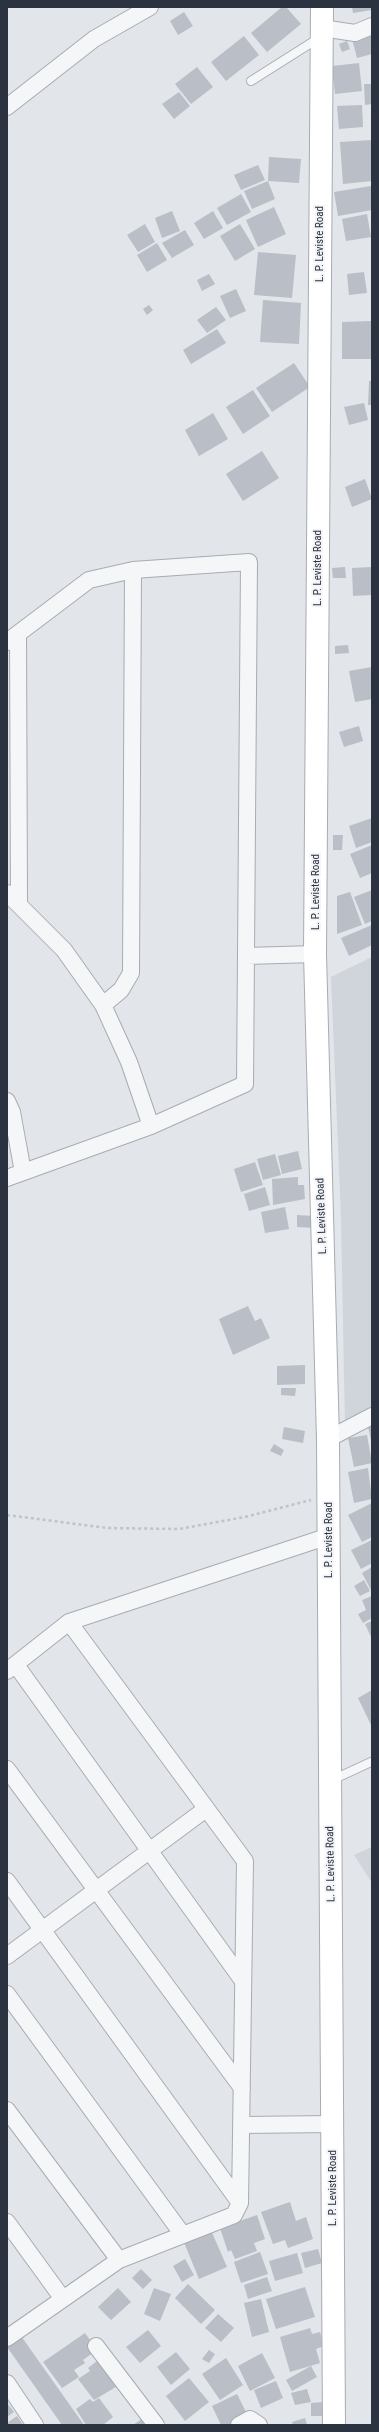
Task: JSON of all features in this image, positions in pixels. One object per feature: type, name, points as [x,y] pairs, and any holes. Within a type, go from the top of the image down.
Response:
[{"type":"main road","name":"L. P. Leviste Road","points":[[322,24],[315,954],[329,1496],[334,2425]]},
{"type":"street","points":[[7,107],[94,39],[150,7]]},
{"type":"street","points":[[322,24],[355,33],[372,26]]},
{"type":"street","points":[[7,1178],[151,1126],[245,1084],[249,562],[133,570],[89,580],[12,638],[13,898],[64,950],[103,1005],[129,1062],[151,1126]]},
{"type":"street","points":[[103,1005],[121,990],[131,973],[133,570]]},
{"type":"street","points":[[246,956],[315,954]]},
{"type":"street","points":[[7,1101],[12,1112],[23,1172]]},
{"type":"street","points":[[328,1440],[372,1416]]},
{"type":"street","points":[[243,1981],[150,1851],[11,1668],[69,1622],[329,1536]]},
{"type":"street","points":[[7,2338],[119,2260],[234,2215],[240,2203],[245,1861],[69,1622]]},
{"type":"street","points":[[7,1769],[242,2088]]},
{"type":"street","points":[[7,1956],[206,1809]]},
{"type":"street","points":[[7,1881],[240,2203]]},
{"type":"street","points":[[7,1994],[183,2235]]},
{"type":"street","points":[[7,2110],[119,2260]]},
{"type":"street","points":[[241,2125],[333,2124]]},
{"type":"street","points":[[7,2222],[63,2299]]},
{"type":"street","points":[[96,2346],[156,2425]]},
{"type":"street","points":[[7,2383],[35,2425]]},
{"type":"street","points":[[239,2425],[250,2419],[259,2425]]},
{"type":"lane","points":[[251,81],[322,24]]},
{"type":"lane","points":[[330,1781],[372,1762]]},
{"type":"path","points":[[7,1515],[107,1528],[179,1529],[245,1517],[329,1496]]},
{"type":"shaded area","points":[[372,957],[372,1409],[345,1424],[341,1218],[331,977]]},
{"type":"shaded area","points":[[372,1847],[372,1883],[354,1855]]},
{"type":"building","points":[[282,7],[286,7],[301,24],[267,52],[251,33]]},
{"type":"building","points":[[352,7],[372,7],[372,10],[353,13]]},
{"type":"building","points":[[184,12],[193,26],[178,35],[170,21]]},
{"type":"building","points":[[372,35],[372,54],[357,58],[352,39]]},
{"type":"building","points":[[244,36],[259,55],[226,81],[211,62]]},
{"type":"building","points":[[347,41],[350,49],[342,52],[339,44]]},
{"type":"building","points":[[359,63],[362,91],[335,94],[332,66]]},
{"type":"building","points":[[197,67],[213,87],[191,104],[175,84]]},
{"type":"building","points":[[364,84],[372,84],[372,104],[365,105]]},
{"type":"building","points":[[179,92],[190,106],[174,119],[162,104]]},
{"type":"building","points":[[362,105],[363,127],[339,129],[337,106]]},
{"type":"building","points":[[372,140],[372,181],[343,184],[340,142]]},
{"type":"building","points":[[269,157],[301,159],[299,183],[268,181]]},
{"type":"building","points":[[258,165],[265,180],[241,190],[234,175]]},
{"type":"building","points":[[268,181],[275,199],[252,209],[244,191]]},
{"type":"building","points":[[371,186],[372,210],[338,216],[334,192]]},
{"type":"building","points":[[241,194],[251,212],[227,225],[217,208]]},
{"type":"building","points":[[274,207],[286,234],[258,247],[246,220]]},
{"type":"building","points":[[172,211],[180,231],[162,238],[155,218]]},
{"type":"building","points":[[213,211],[223,228],[204,239],[194,223]]},
{"type":"building","points":[[367,214],[371,237],[346,241],[342,219]]},
{"type":"building","points":[[145,224],[155,242],[138,252],[127,235]]},
{"type":"building","points":[[240,224],[255,249],[235,261],[220,236]]},
{"type":"building","points":[[185,230],[194,245],[172,258],[162,243]]},
{"type":"building","points":[[157,243],[167,260],[147,272],[137,255]]},
{"type":"building","points":[[258,252],[296,255],[292,298],[254,295]]},
{"type":"building","points":[[364,272],[367,293],[349,295],[347,274]]},
{"type":"building","points":[[209,274],[215,284],[202,291],[197,280]]},
{"type":"building","points":[[236,289],[246,311],[230,318],[220,296]]},
{"type":"building","points":[[263,300],[301,303],[299,344],[260,342]]},
{"type":"building","points":[[149,305],[153,310],[147,315],[143,309]]},
{"type":"building","points":[[216,307],[226,320],[207,333],[197,320]]},
{"type":"building","points":[[372,321],[372,359],[342,359],[342,322]]},
{"type":"building","points":[[217,329],[226,343],[191,364],[183,350]]},
{"type":"building","points":[[294,363],[310,387],[272,412],[256,388]]},
{"type":"building","points":[[369,381],[372,381],[372,405],[368,405]]},
{"type":"building","points":[[253,390],[270,416],[243,434],[226,407]]},
{"type":"building","points":[[364,403],[368,420],[349,425],[344,407]]},
{"type":"building","points":[[213,413],[228,439],[199,456],[185,430]]},
{"type":"building","points":[[262,451],[279,478],[243,501],[226,474]]},
{"type":"building","points":[[365,479],[372,499],[352,507],[345,487]]},
{"type":"building","points":[[345,567],[346,578],[333,578],[332,568]]},
{"type":"building","points":[[372,567],[372,595],[353,596],[352,568]]},
{"type":"building","points":[[348,645],[349,653],[335,654],[335,646]]},
{"type":"building","points":[[372,667],[372,699],[355,702],[349,671]]},
{"type":"building","points":[[359,726],[363,741],[344,747],[339,732]]},
{"type":"building","points":[[372,818],[372,842],[356,848],[349,826]]},
{"type":"building","points":[[333,835],[343,835],[342,850],[333,850]]},
{"type":"building","points":[[372,845],[372,873],[360,878],[350,854]]},
{"type":"building","points":[[372,890],[372,921],[365,924],[354,897]]},
{"type":"building","points":[[350,892],[362,925],[337,934],[337,896]]},
{"type":"building","points":[[372,925],[372,945],[349,956],[341,938]]},
{"type":"building","points":[[298,1151],[302,1169],[282,1174],[278,1156]]},
{"type":"building","points":[[275,1154],[281,1175],[263,1180],[257,1159]]},
{"type":"building","points":[[255,1162],[263,1185],[241,1192],[234,1169]]},
{"type":"building","points":[[298,1177],[298,1185],[304,1185],[305,1199],[273,1205],[272,1179]]},
{"type":"building","points":[[265,1187],[270,1205],[249,1211],[244,1194]]},
{"type":"building","points":[[285,1207],[289,1229],[265,1233],[261,1212]]},
{"type":"building","points":[[297,1215],[315,1216],[314,1228],[297,1227]]},
{"type":"building","points":[[248,1306],[255,1321],[261,1318],[270,1338],[233,1355],[219,1319]]},
{"type":"building","points":[[305,1365],[305,1384],[277,1385],[277,1366]]},
{"type":"building","points":[[281,1388],[296,1388],[295,1396],[281,1395]]},
{"type":"building","points":[[372,1426],[372,1440],[371,1440],[368,1427]]},
{"type":"building","points":[[284,1427],[305,1431],[303,1443],[282,1439]]},
{"type":"building","points":[[367,1435],[372,1463],[354,1467],[348,1438]]},
{"type":"building","points":[[274,1444],[284,1450],[281,1456],[270,1451]]},
{"type":"building","points":[[368,1468],[372,1499],[354,1503],[348,1472]]},
{"type":"building","points":[[372,1503],[372,1537],[362,1542],[348,1515]]},
{"type":"building","points":[[372,1540],[372,1563],[361,1569],[351,1550]]},
{"type":"building","points":[[372,1567],[372,1592],[362,1573]]},
{"type":"building","points":[[364,1580],[370,1591],[360,1596],[354,1586]]},
{"type":"building","points":[[372,1596],[372,1618],[363,1623],[358,1614],[366,1610],[362,1600]]},
{"type":"building","points":[[372,1621],[372,1639],[365,1624]]},
{"type":"building","points":[[372,1690],[372,1727],[358,1698]]},
{"type":"building","points":[[290,2202],[296,2221],[306,2217],[313,2239],[288,2248],[285,2240],[273,2244],[261,2212]]},
{"type":"building","points":[[257,2215],[265,2239],[254,2243],[257,2251],[235,2259],[231,2250],[228,2252],[220,2228]]},
{"type":"building","points":[[210,2228],[227,2267],[199,2279],[183,2240]]},
{"type":"building","points":[[318,2249],[322,2263],[305,2268],[301,2253]]},
{"type":"building","points":[[260,2252],[268,2274],[241,2283],[234,2262]]},
{"type":"building","points":[[297,2253],[303,2273],[275,2281],[269,2261]]},
{"type":"building","points":[[185,2259],[194,2275],[182,2282],[173,2266]]},
{"type":"building","points":[[141,2269],[152,2280],[143,2289],[132,2278]]},
{"type":"building","points":[[267,2277],[272,2291],[248,2299],[244,2285]]},
{"type":"building","points":[[188,2284],[215,2310],[201,2324],[175,2298]]},
{"type":"building","points":[[305,2287],[315,2317],[276,2329],[266,2299]]},
{"type":"building","points":[[118,2288],[131,2302],[111,2320],[98,2307]]},
{"type":"building","points":[[154,2288],[171,2294],[160,2321],[144,2314]]},
{"type":"building","points":[[261,2299],[269,2332],[252,2337],[244,2303]]},
{"type":"building","points":[[218,2314],[234,2328],[221,2342],[205,2328]]},
{"type":"building","points":[[310,2328],[312,2334],[320,2332],[324,2346],[316,2349],[320,2363],[290,2372],[280,2337]]},
{"type":"building","points":[[148,2330],[161,2346],[140,2363],[126,2347]]},
{"type":"building","points":[[85,2333],[97,2350],[83,2360],[85,2363],[74,2370],[79,2377],[62,2388],[43,2362]]},
{"type":"building","points":[[21,2336],[84,2425],[62,2425],[7,2347]]},
{"type":"building","points":[[209,2350],[215,2354],[209,2363],[202,2359]]},
{"type":"building","points":[[176,2352],[190,2369],[171,2385],[157,2367]]},
{"type":"building","points":[[262,2353],[275,2378],[250,2391],[238,2366]]},
{"type":"building","points":[[101,2358],[121,2384],[94,2400],[78,2379],[90,2371],[88,2368]]},
{"type":"building","points":[[226,2358],[243,2385],[220,2400],[202,2374]]},
{"type":"building","points":[[311,2366],[317,2377],[292,2391],[286,2380]]},
{"type":"building","points":[[189,2378],[209,2402],[185,2421],[166,2396]]},
{"type":"building","points":[[276,2381],[283,2398],[261,2408],[254,2390]]},
{"type":"building","points":[[307,2389],[311,2402],[295,2405],[291,2393]]},
{"type":"building","points":[[237,2394],[248,2416],[229,2425],[221,2425],[212,2406]]},
{"type":"building","points":[[99,2398],[113,2417],[103,2425],[86,2425],[76,2409],[90,2399],[93,2402]]},
{"type":"building","points":[[323,2402],[323,2416],[311,2416],[311,2403]]},
{"type":"building","points":[[7,2403],[14,2412],[7,2417]]},
{"type":"building","points":[[17,2416],[23,2425],[7,2425],[7,2423]]},
{"type":"building","points":[[143,2418],[148,2425],[133,2425]]},
{"type":"building","points":[[305,2418],[307,2425],[293,2425],[292,2422]]}]
